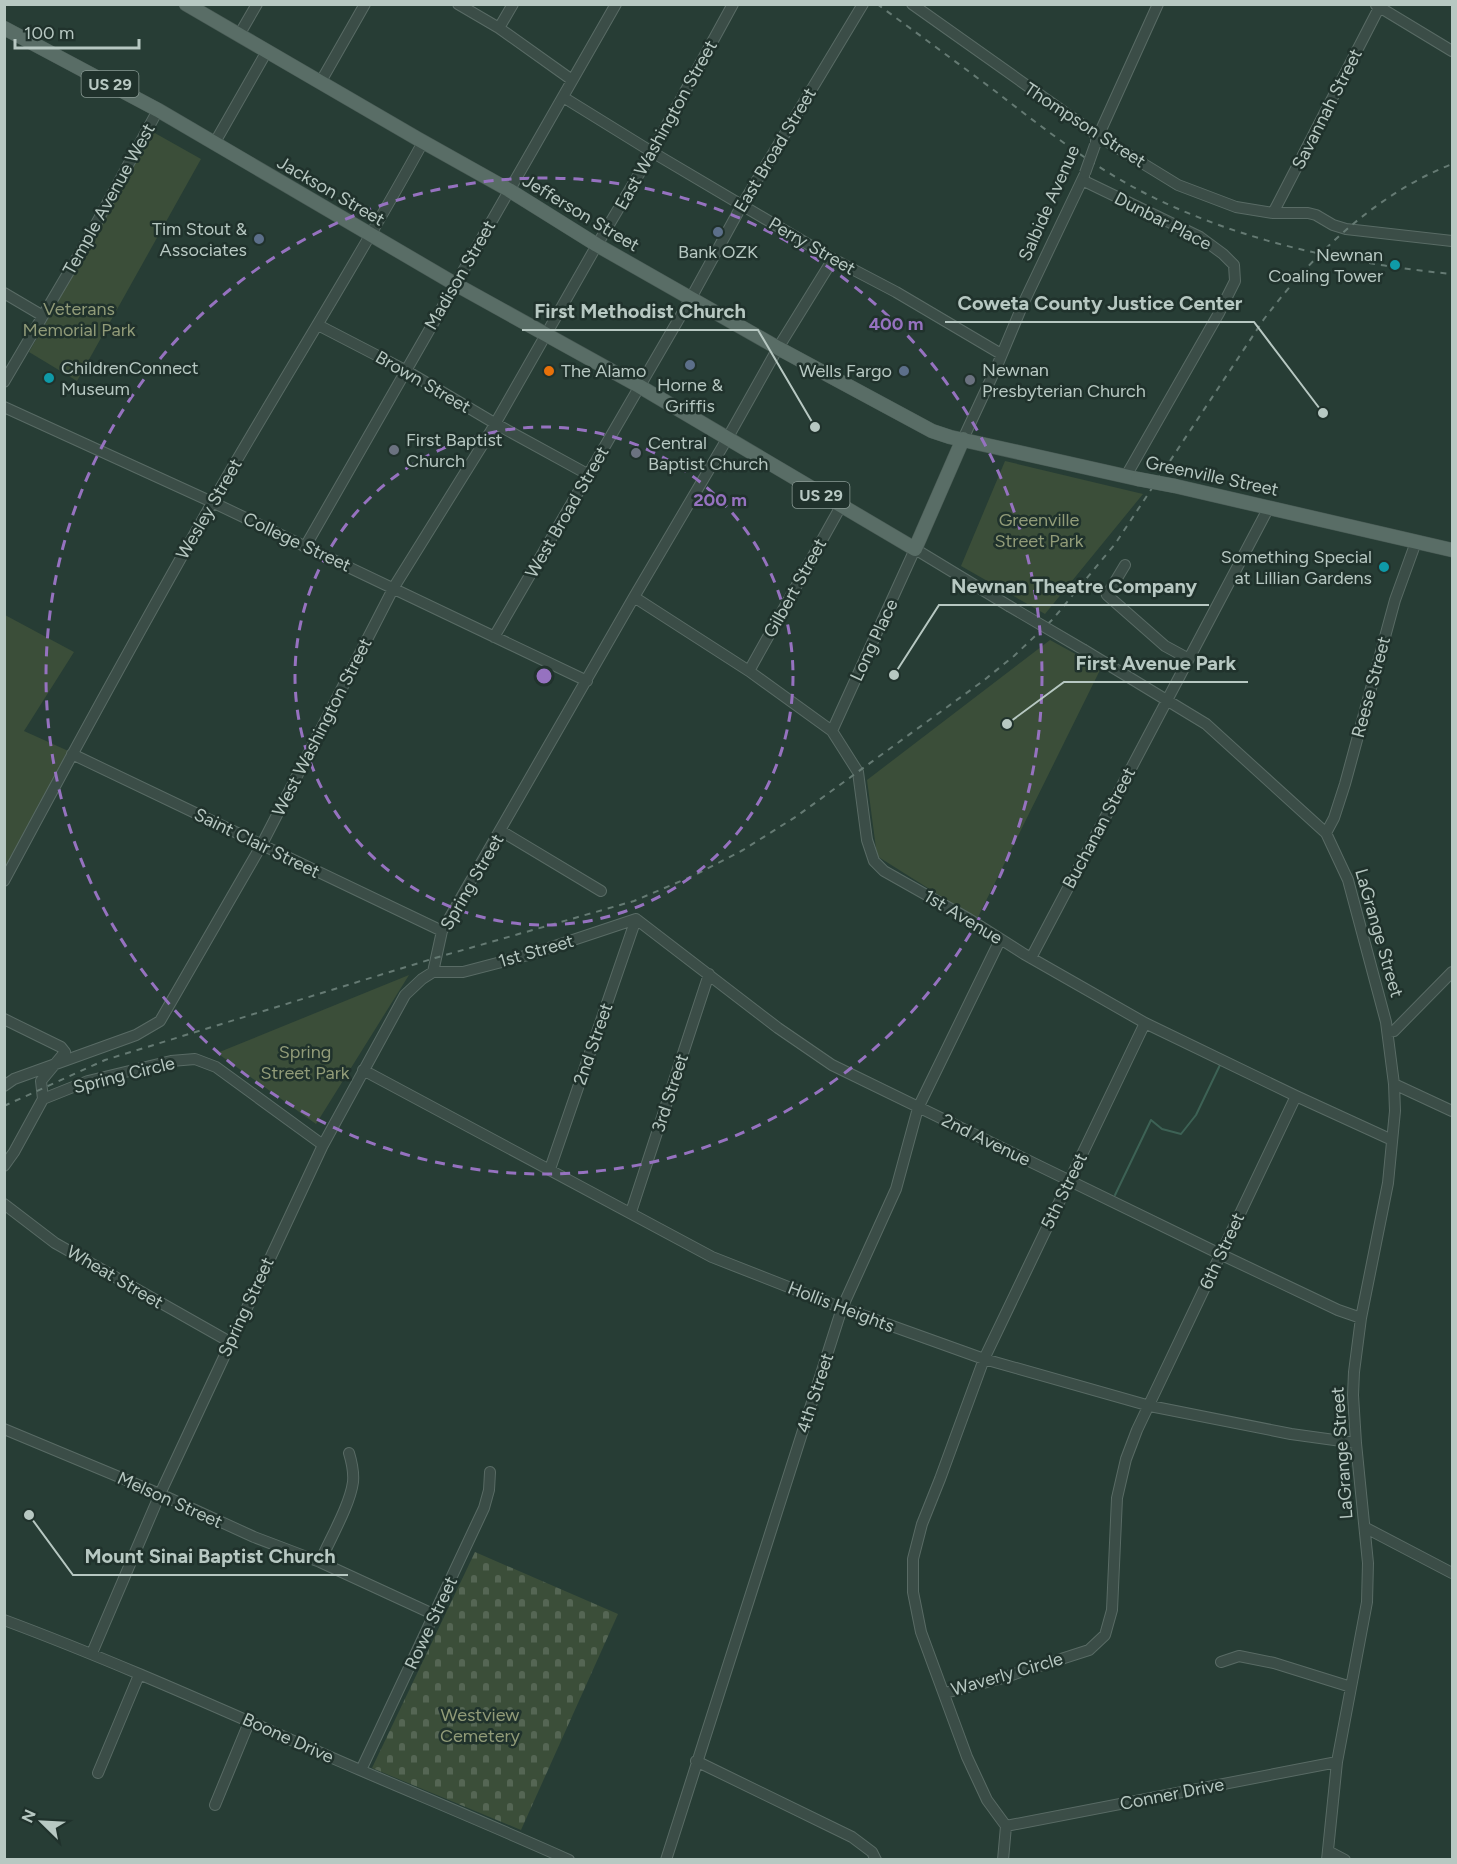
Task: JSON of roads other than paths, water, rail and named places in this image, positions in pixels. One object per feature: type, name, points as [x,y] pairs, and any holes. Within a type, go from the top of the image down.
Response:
[{"type":"main road","name":"Jefferson Street","points":[[186,4],[509,190],[597,245],[778,348],[932,431],[963,439]]},
{"type":"main road","name":"Jackson Street","points":[[4,28],[158,110],[455,284],[639,386]]},
{"type":"main road","name":"LaGrange Street","points":[[639,386],[915,549]]},
{"type":"main road","points":[[932,431],[951,446],[957,454]]},
{"type":"main road","name":"Greenville Street","points":[[963,439],[1452,550]]},
{"type":"main road","name":"Salbide Avenue","points":[[915,549],[963,439]]},
{"type":"street","points":[[239,35],[257,4]]},
{"type":"street","points":[[320,83],[365,4]]},
{"type":"street","points":[[458,4],[499,28],[572,80]]},
{"type":"street","points":[[499,28],[513,4]]},
{"type":"street","name":"Madison Street","points":[[305,547],[615,4]]},
{"type":"street","name":"East Washington Street","points":[[546,334],[652,152],[733,4]]},
{"type":"street","name":"East Broad Street","points":[[639,386],[742,205],[863,4]]},
{"type":"street","name":"Thompson Street","points":[[912,4],[1096,140],[1190,191],[1236,207],[1274,213],[1308,213],[1346,229],[1452,241]]},
{"type":"street","name":"Salbide Avenue","points":[[963,439],[1083,177],[1096,140],[1158,4]]},
{"type":"street","points":[[1379,5],[1452,51]]},
{"type":"street","name":"Savannah Street","points":[[1274,213],[1379,5]]},
{"type":"street","points":[[214,144],[267,51]]},
{"type":"street","name":"Perry Street","points":[[563,97],[833,259],[896,292],[1001,354]]},
{"type":"street","name":"Temple Avenue West","points":[[4,382],[158,110]]},
{"type":"street","name":"Wesley Street","points":[[4,881],[213,502],[371,235],[423,142]]},
{"type":"street","name":"Dunbar Place","points":[[1083,177],[1200,237],[1234,265],[1234,281],[1220,313],[1132,477]]},
{"type":"street","name":"Spring Street","points":[[92,1653],[160,1494],[323,1145],[405,995],[433,972],[442,931],[778,348],[833,259]]},
{"type":"street","points":[[4,293],[43,316]]},
{"type":"street","name":"Brown Street","points":[[318,325],[405,370],[589,476]]},
{"type":"street","name":"West Washington Street","points":[[4,1086],[14,1079],[136,1035],[160,1021],[261,846],[394,587],[496,424],[546,334]]},
{"type":"street","name":"West Broad Street","points":[[494,637],[639,386]]},
{"type":"street","name":"College Street","points":[[4,406],[394,587],[587,681]]},
{"type":"street","name":"Gilbert Street","points":[[749,671],[841,506]]},
{"type":"street","name":"Buchanan Street","points":[[1030,958],[1269,507]]},
{"type":"street","name":"Reese Street","points":[[1326,833],[1335,818],[1346,784],[1395,600],[1416,542]]},
{"type":"street","name":"LaGrange Street","points":[[915,549],[1206,724],[1307,813],[1326,833],[1348,879],[1388,1032],[1395,1112],[1388,1183],[1356,1349],[1353,1395],[1366,1528],[1367,1602],[1337,1762],[1327,1856]]},
{"type":"street","name":"Long Place","points":[[832,731],[915,549]]},
{"type":"street","points":[[1125,565],[1107,595],[1165,646],[1189,659]]},
{"type":"street","name":"1st Avenue","points":[[634,597],[749,671],[832,731],[858,772],[867,840],[874,861],[884,871],[1145,1023],[1392,1140]]},
{"type":"street","name":"Saint Clair Street","points":[[72,754],[442,931]]},
{"type":"street","points":[[501,831],[601,891]]},
{"type":"street","name":"1st Street","points":[[433,972],[463,972],[528,955],[636,919]]},
{"type":"street","name":"2nd Avenue","points":[[636,919],[778,1028],[832,1065],[1220,1254],[1338,1310],[1361,1318]]},
{"type":"street","name":"2nd Street","points":[[550,1169],[636,919]]},
{"type":"street","name":"4th Street","points":[[666,1860],[842,1308],[896,1189],[918,1108],[1000,940]]},
{"type":"street","points":[[1388,1032],[1394,1031],[1452,972]]},
{"type":"street","name":"3rd Street","points":[[631,1212],[709,974]]},
{"type":"street","points":[[4,1019],[61,1047],[65,1052],[42,1081],[43,1099],[4,1166]]},
{"type":"street","name":"5th Street","points":[[984,1359],[1145,1023]]},
{"type":"street","name":"Spring Circle","points":[[43,1099],[88,1081],[171,1061],[195,1059],[216,1067],[323,1145]]},
{"type":"street","name":"Hollis Heights","points":[[363,1070],[712,1257],[842,1308],[984,1359],[1150,1406],[1291,1434],[1356,1443]]},
{"type":"street","points":[[1394,1084],[1452,1111]]},
{"type":"street","name":"6th Street","points":[[1150,1406],[1296,1096]]},
{"type":"street","name":"Wheat Street","points":[[4,1204],[55,1243],[230,1342]]},
{"type":"street","name":"Waverly Circle","points":[[984,1359],[922,1524],[913,1559],[913,1592],[921,1632],[945,1693],[999,1679],[1089,1650],[1105,1635],[1112,1610],[1117,1498],[1126,1459],[1137,1430],[1150,1406]]},
{"type":"street","name":"Melson Street","points":[[6,1434],[160,1494],[254,1537],[320,1562],[435,1615]]},
{"type":"street","points":[[320,1562],[353,1484],[353,1469],[349,1453]]},
{"type":"street","name":"Rowe Street","points":[[361,1770],[484,1508],[489,1490],[490,1472]]},
{"type":"street","points":[[1366,1528],[1452,1573]]},
{"type":"street","name":"Boone Drive","points":[[4,1620],[92,1653],[139,1675],[250,1720],[569,1860]]},
{"type":"street","points":[[1221,1662],[1239,1656],[1274,1663],[1351,1687]]},
{"type":"street","points":[[98,1773],[139,1675]]},
{"type":"street","points":[[945,1693],[967,1757],[987,1800],[1006,1826],[1003,1860]]},
{"type":"street","points":[[214,1805],[250,1720]]},
{"type":"street","points":[[696,1761],[852,1838],[872,1852],[876,1860]]},
{"type":"street","name":"Conner Drive","points":[[1006,1826],[1337,1762]]},
{"type":"street","points":[[1327,1856],[1345,1860]]},
{"type":"waterway","points":[[1115,1195],[1151,1120],[1162,1129],[1181,1134],[1196,1115],[1220,1065]]},
{"type":"railway","points":[[877,4],[1079,154],[1115,177],[1171,206],[1248,235],[1329,256],[1452,274]]},
{"type":"railway","points":[[4,1106],[105,1060],[435,958],[634,901],[695,875],[743,850],[797,816],[983,681],[1014,656],[1053,619],[1115,544],[1264,319],[1304,271],[1348,228],[1372,209],[1397,192],[1452,164]]},
{"type":"place","name":"Bank OZK","points":[[718,232]]},
{"type":"place","name":"Tim Stout & Associates","points":[[259,239]]},
{"type":"place","name":"Newnan Coaling Tower","points":[[1395,265]]},
{"type":"place","name":"Horne & Griffis","points":[[690,365]]},
{"type":"place","name":"The Alamo","points":[[549,371]]},
{"type":"place","name":"Wells Fargo","points":[[904,371]]},
{"type":"place","name":"ChildrenConnect Museum","points":[[49,378]]},
{"type":"place","name":"Newnan Presbyterian Church","points":[[970,380]]},
{"type":"place","name":"Coweta County Justice Center","points":[[1323,413]]},
{"type":"place","name":"First Methodist Church","points":[[815,427]]},
{"type":"place","name":"First Baptist Church","points":[[394,450]]},
{"type":"place","name":"Central Baptist Church","points":[[636,453]]},
{"type":"place","name":"Something Special at Lillian Gardens","points":[[1384,567]]},
{"type":"place","name":"Newnan Theatre Company","points":[[894,675]]},
{"type":"place","name":"First Avenue Park","points":[[1007,724]]},
{"type":"place","name":"Mount Sinai Baptist Church","points":[[29,1515]]},
{"type":"park label","name":"Veterans Memorial Park","points":[[79,319]]},
{"type":"park label","name":"Greenville Street Park","points":[[1039,530]]},
{"type":"park label","name":"Spring Street Park","points":[[305,1062]]},
{"type":"park label","name":"Westview Cemetery","points":[[480,1725]]}]
